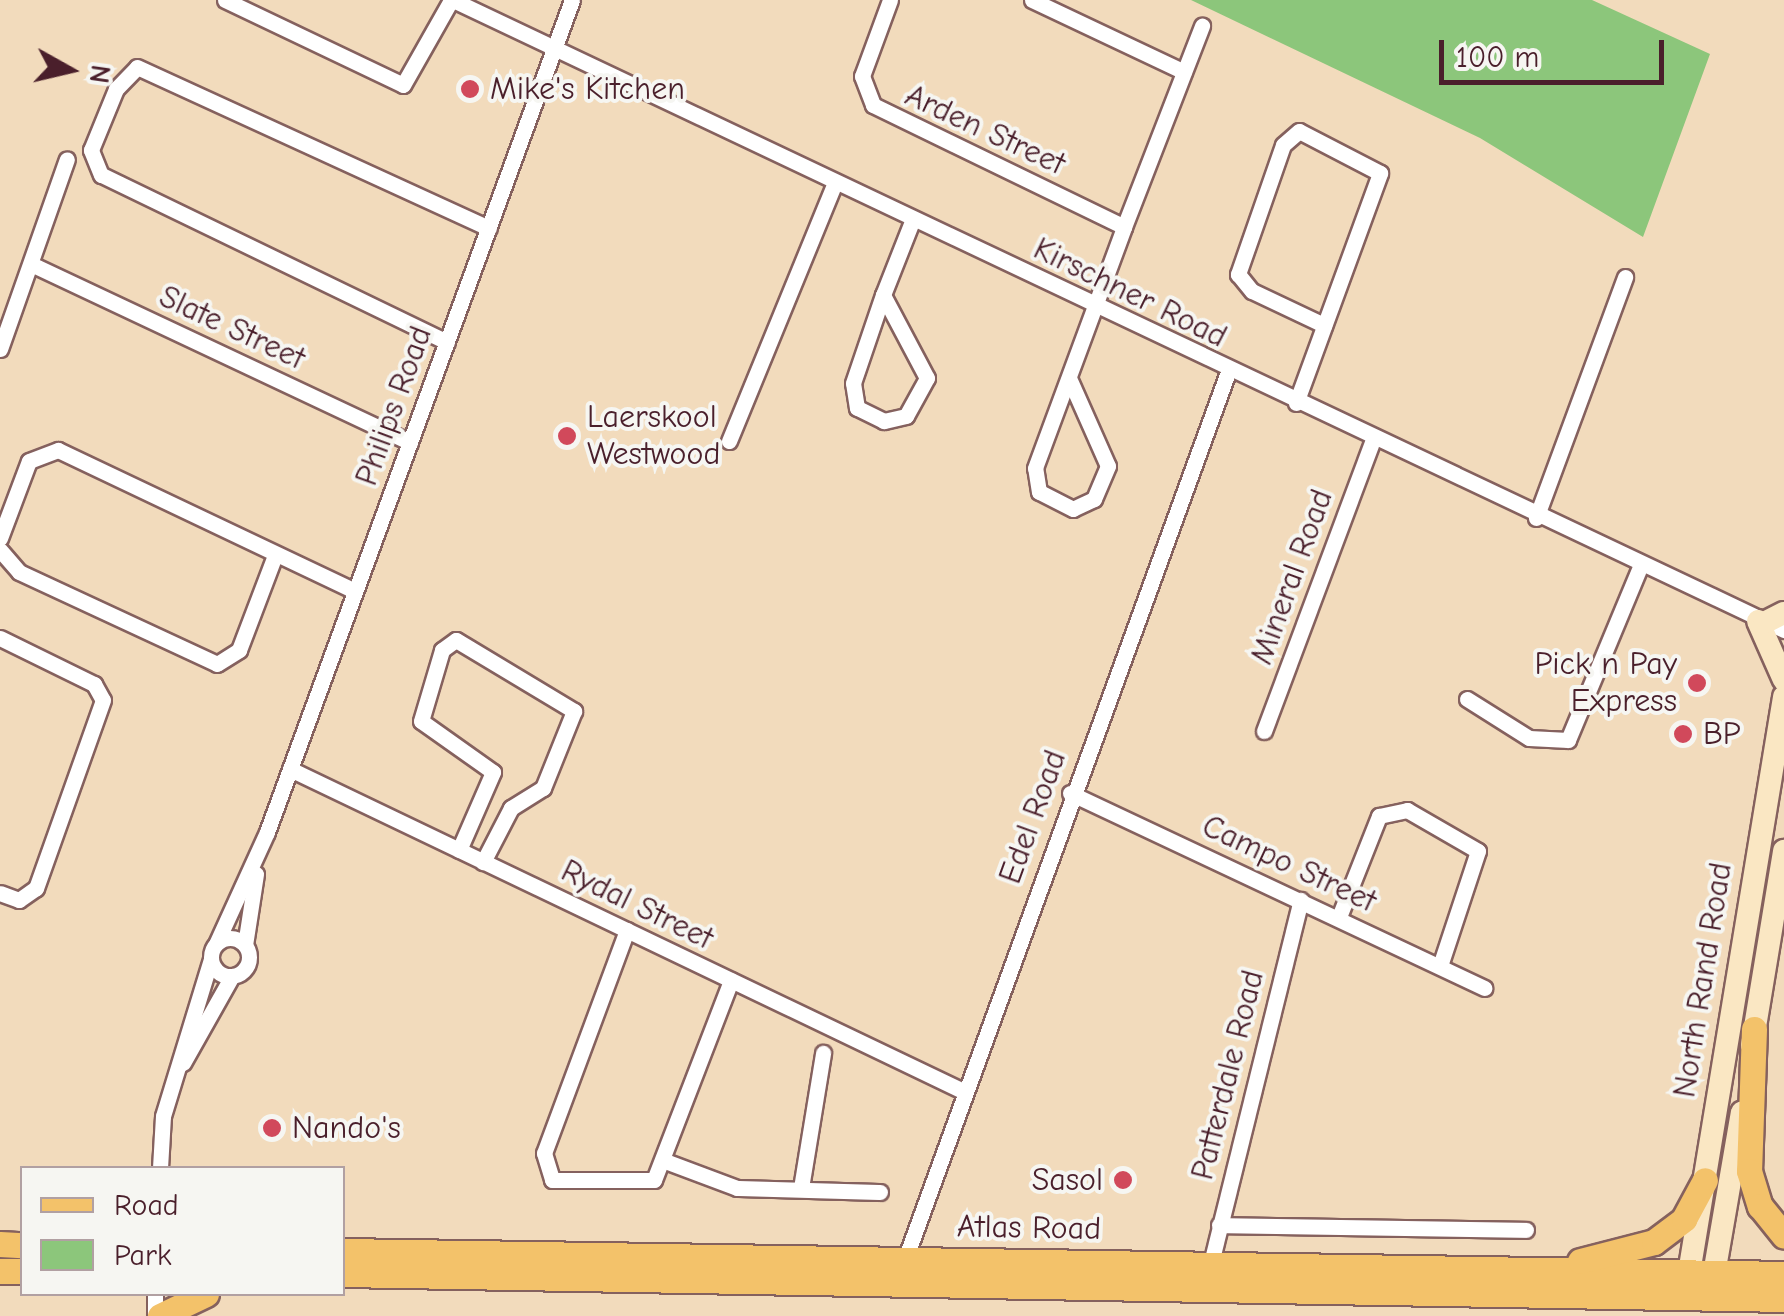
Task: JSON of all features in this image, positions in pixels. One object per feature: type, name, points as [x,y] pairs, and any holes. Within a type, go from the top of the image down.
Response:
[{"type":"main road","points":[[1772,622],[1784,680]]},
{"type":"main road","name":"North Rand Road","points":[[1698,1297],[1705,1180],[1784,696]]},
{"type":"main road","name":"North Rand Road","points":[[1698,1297],[1754,1029],[1784,852]]},
{"type":"main road","points":[[1784,874],[1784,966]]},
{"type":"main road","points":[[1754,1029],[1749,1170],[1760,1206],[1784,1236]]},
{"type":"main road","points":[[1526,1272],[1654,1242],[1684,1219],[1705,1180]]},
{"type":"main road","name":"Atlas Road","points":[[345,1251],[1516,1296],[1698,1297]]},
{"type":"main road","name":"Atlas Road","points":[[345,1274],[902,1272],[1211,1263],[1526,1272],[1698,1297]]},
{"type":"main road","points":[[1698,1297],[1784,1274]]},
{"type":"main road","points":[[158,1316],[202,1296]]},
{"type":"main road","points":[[1516,1296],[1598,1316]]},
{"type":"main road","points":[[1698,1297],[1784,1299]]},
{"type":"street","points":[[225,0],[403,85],[452,0]]},
{"type":"street","name":"Kirschner Road","points":[[452,0],[1372,442],[1640,566],[1772,622]]},
{"type":"street","name":"Philips Road","points":[[160,1166],[177,1069],[213,951],[268,832],[572,0]]},
{"type":"street","name":"Arden Street","points":[[890,0],[862,76],[873,105],[1124,226]]},
{"type":"street","points":[[1032,0],[1184,72]]},
{"type":"street","points":[[1069,378],[1108,466],[1094,499],[1072,509],[1048,501],[1035,481],[1069,378],[1098,308],[1124,226],[1202,26]]},
{"type":"street","points":[[447,342],[101,175],[91,150],[116,88],[137,67],[489,228]]},
{"type":"street","points":[[1296,404],[1380,173],[1300,131],[1283,145],[1238,274],[1252,291],[1324,324]]},
{"type":"street","points":[[0,349],[67,159]]},
{"type":"street","points":[[729,441],[836,182]]},
{"type":"street","points":[[884,295],[926,378],[906,416],[884,422],[857,408],[853,383],[884,295],[913,219]]},
{"type":"street","name":"Slate Street","points":[[31,264],[410,442]]},
{"type":"street","points":[[1536,518],[1625,277]]},
{"type":"street","name":"Edel Road","points":[[902,1272],[961,1090],[1228,372]]},
{"type":"street","name":"Mineral Road","points":[[1264,732],[1372,442]]},
{"type":"street","points":[[0,538],[29,461],[49,449],[356,591]]},
{"type":"street","points":[[0,550],[19,572],[216,664],[239,650],[276,555]]},
{"type":"street","points":[[1467,698],[1529,738],[1568,740],[1640,566]]},
{"type":"street","points":[[0,638],[87,680],[103,700],[36,888],[19,900],[0,893]]},
{"type":"street","points":[[459,850],[493,772],[421,721],[442,650],[456,640],[574,711],[544,788],[512,808],[483,862]]},
{"type":"street","name":"Rydal Street","points":[[290,770],[961,1090]]},
{"type":"street","name":"Campo Street","points":[[1070,793],[1484,988]]},
{"type":"street","points":[[1339,917],[1379,816],[1407,810],[1478,851],[1440,966]]},
{"type":"street","name":"Philips Road","points":[[177,1069],[232,976],[248,962],[245,945],[268,832]]},
{"type":"street","name":"Patterdale Road","points":[[1211,1263],[1301,900]]},
{"type":"street","points":[[626,930],[542,1163],[568,1185],[648,1183],[665,1161],[731,980]]},
{"type":"street","points":[[232,976],[213,951],[245,945]]},
{"type":"street","points":[[801,1188],[823,1053]]},
{"type":"street","points":[[665,1161],[738,1188],[880,1192]]},
{"type":"street","points":[[1219,1225],[1526,1230]]},
{"type":"green space","points":[[1191,0],[1592,0],[1710,54],[1643,237],[1480,138]]},
{"type":"place","name":"Mike's Kitchen","points":[[470,89]]},
{"type":"place","name":"Laerskool Westwood","points":[[567,436]]},
{"type":"place","name":"Pick n Pay Express","points":[[1697,683]]},
{"type":"place","name":"BP","points":[[1683,734]]},
{"type":"place","name":"Nando's","points":[[272,1128]]},
{"type":"place","name":"Sasol","points":[[1123,1180]]}]
